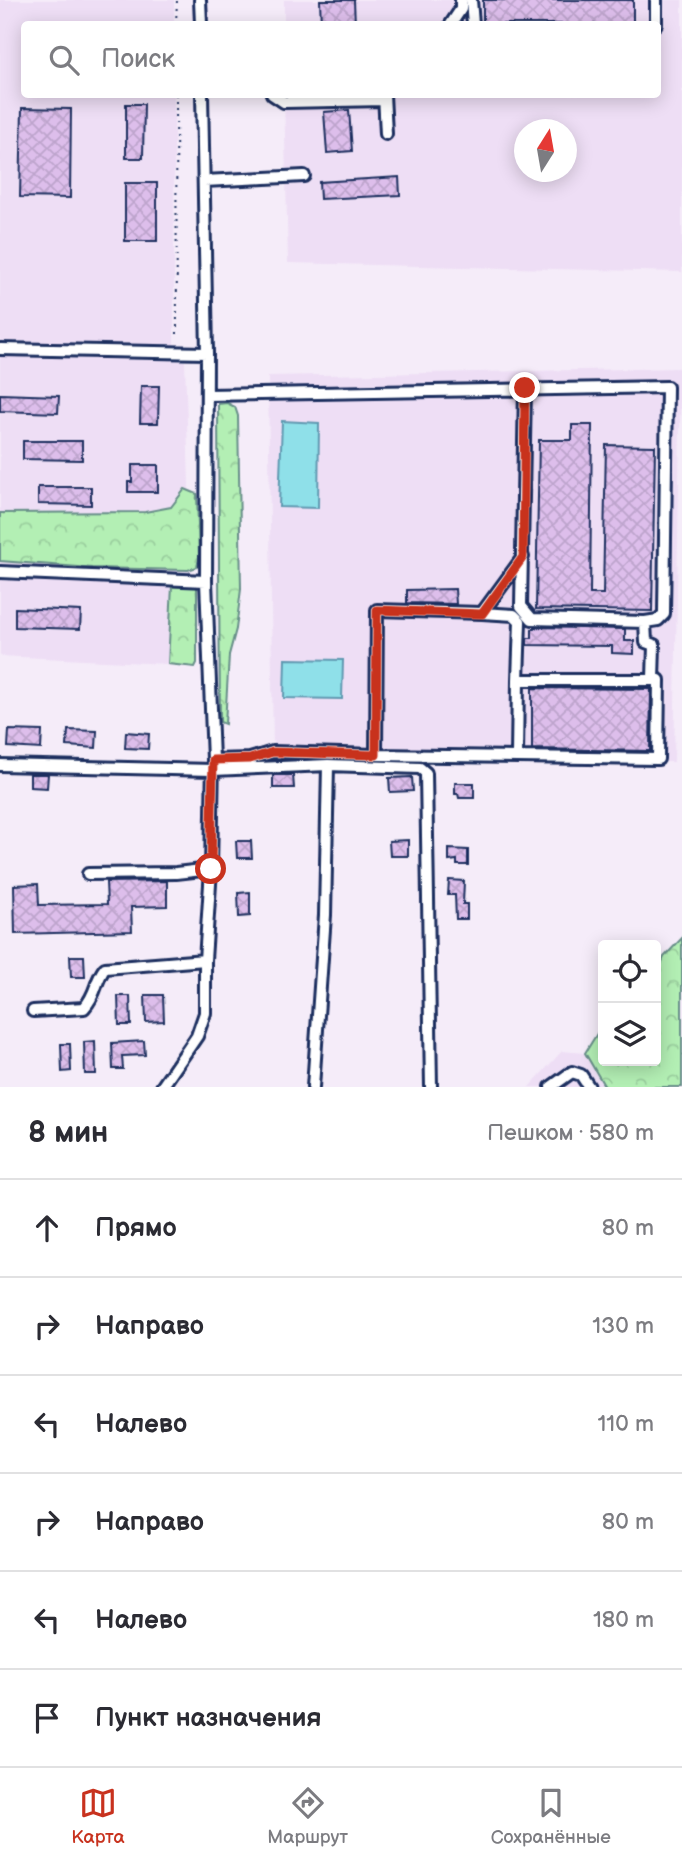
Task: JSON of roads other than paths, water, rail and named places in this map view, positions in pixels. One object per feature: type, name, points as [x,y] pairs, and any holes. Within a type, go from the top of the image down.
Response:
[{"type":"street","points":[[201,0],[201,21]]},
{"type":"street","points":[[453,21],[461,9],[461,0]]},
{"type":"street","points":[[471,0],[473,21]]},
{"type":"street","points":[[656,0],[656,21]]},
{"type":"street","points":[[162,1087],[197,1036],[205,1013],[205,960],[211,869],[213,765],[206,581],[207,353],[202,98]]},
{"type":"street","points":[[274,98],[284,102],[364,98]]},
{"type":"street","points":[[384,98],[386,134]]},
{"type":"street","points":[[204,181],[304,176]]},
{"type":"street","points":[[0,349],[207,353]]},
{"type":"street","points":[[207,395],[525,388],[667,387],[664,614],[658,620],[645,622],[532,618],[521,606],[525,388]]},
{"type":"street","points":[[482,614],[523,557]]},
{"type":"street","points":[[0,572],[206,581]]},
{"type":"street","points":[[376,755],[377,610],[514,615],[520,621],[517,757]]},
{"type":"street","points":[[645,622],[646,642],[654,645],[653,679]]},
{"type":"street","points":[[213,765],[273,752],[658,759],[659,680],[518,680]]},
{"type":"street","points":[[0,765],[328,765],[420,768],[426,773],[431,1087]]},
{"type":"street","points":[[313,1087],[325,915],[328,765]]},
{"type":"street","points":[[88,874],[176,873],[211,869]]},
{"type":"street","points":[[33,1011],[84,1008],[93,997],[99,975],[105,968],[205,960]]},
{"type":"street","points":[[551,1087],[572,1072],[581,1074],[589,1087]]},
{"type":"water","points":[[282,421],[319,423],[318,508],[279,507]]},
{"type":"water","points":[[285,659],[343,660],[342,699],[284,698]]}]
